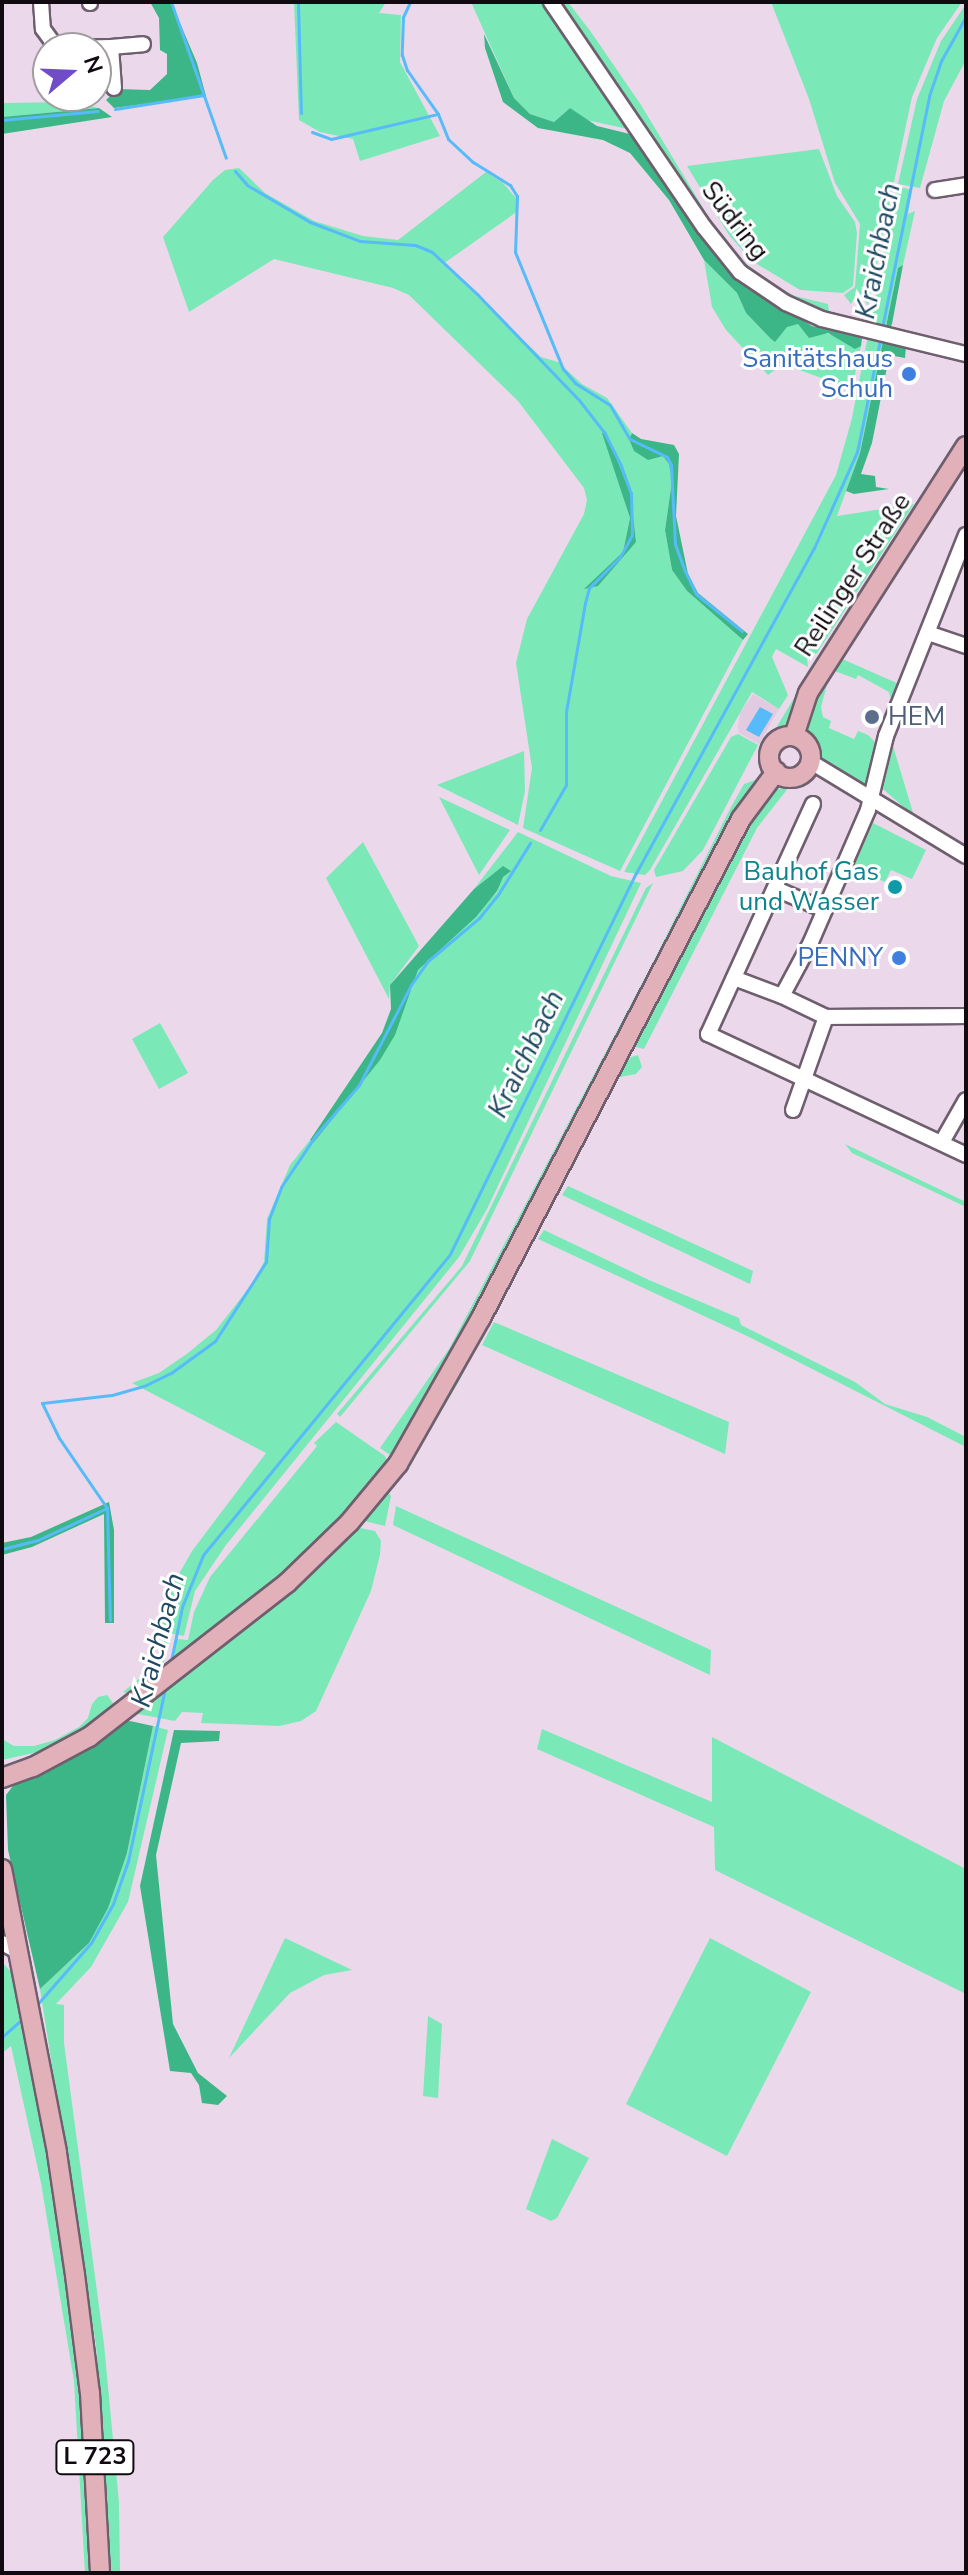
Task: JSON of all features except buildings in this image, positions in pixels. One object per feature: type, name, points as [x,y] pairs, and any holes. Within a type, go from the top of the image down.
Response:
[{"type":"main road","name":"Reilinger Straße","points":[[776,772],[770,763],[772,748],[779,740],[794,736],[808,693],[966,446]]},
{"type":"main road","points":[[2,1792],[11,1775],[89,1737],[298,1574],[349,1523],[398,1464],[481,1318],[741,819],[776,772],[796,778],[805,772],[811,762],[808,746],[794,736]]},
{"type":"main road","points":[[2,1765],[55,1755]]},
{"type":"main road","name":"L 723","points":[[3,1876],[11,1954],[25,1985],[57,2153],[85,2354],[97,2485],[100,2573]]},
{"type":"street","points":[[41,2],[45,32]]},
{"type":"street","name":"Südring","points":[[551,2],[704,227],[740,272],[786,303],[822,319],[966,354]]},
{"type":"street","points":[[112,47],[143,44]]},
{"type":"street","points":[[112,61],[114,88]]},
{"type":"street","points":[[935,190],[966,185]]},
{"type":"street","points":[[782,996],[825,910],[870,799],[887,733],[966,535]]},
{"type":"street","points":[[928,633],[966,646]]},
{"type":"street","points":[[811,762],[966,856]]},
{"type":"street","points":[[813,804],[708,1034],[966,1155]]},
{"type":"street","points":[[776,889],[825,910]]},
{"type":"street","points":[[734,978],[826,1017],[966,1016]]},
{"type":"street","points":[[793,1110],[826,1017]]},
{"type":"street","points":[[942,1142],[966,1100]]},
{"type":"street","points":[[2,1904],[3,1876]]},
{"type":"street","points":[[2,1943],[11,1954]]},
{"type":"shaded area","points":[[753,694],[779,709],[759,744],[739,733],[738,726],[740,713]]},
{"type":"green space","points":[[150,2],[171,2],[197,63],[206,96],[114,108],[112,94],[117,89],[150,90],[167,74],[167,54],[160,50],[159,18]]},
{"type":"green space","points":[[294,2],[386,2],[379,13],[401,15],[400,62],[440,136],[360,161],[353,139],[320,132],[299,120]]},
{"type":"green space","points":[[471,2],[544,2],[632,130],[582,119],[570,108],[554,122],[530,114],[514,98]]},
{"type":"green space","points":[[557,2],[568,2],[591,32],[641,105],[708,216],[739,258],[775,286],[795,296],[828,304],[829,311],[825,314],[791,299],[732,255]]},
{"type":"green space","points":[[771,2],[962,2],[937,38],[912,97],[868,305],[858,291],[851,304],[844,295],[855,287],[860,224],[835,183],[809,99]]},
{"type":"green space","points":[[966,4],[966,60],[944,101],[920,188],[898,184],[917,99],[941,41]]},
{"type":"green space","points":[[484,34],[514,98],[530,114],[554,122],[570,108],[597,126],[634,135],[730,268],[749,287],[812,326],[862,338],[861,346],[855,349],[828,333],[809,338],[798,324],[787,327],[775,342],[770,338],[746,313],[737,293],[704,260],[669,200],[630,153],[603,140],[538,128],[503,102],[485,48]]},
{"type":"green space","points":[[2,103],[32,103],[32,112],[56,112],[2,117]]},
{"type":"green space","points":[[105,112],[112,117],[2,134],[2,117]]},
{"type":"green space","points":[[819,149],[837,196],[855,222],[857,233],[853,286],[843,293],[800,290],[752,261],[729,235],[687,166]]},
{"type":"green space","points":[[239,168],[265,193],[314,221],[363,236],[398,240],[486,172],[503,183],[516,198],[518,211],[443,264],[541,357],[558,362],[582,384],[607,398],[632,433],[629,439],[656,457],[663,456],[669,464],[672,481],[665,530],[672,570],[687,591],[743,640],[620,871],[523,828],[532,768],[516,663],[527,619],[584,514],[587,500],[584,488],[518,401],[409,295],[393,288],[274,259],[189,312],[163,237],[225,170]],"holes":[[[605,432],[631,495],[636,542],[586,589],[623,552],[630,518],[603,434]]]},
{"type":"green space","points":[[897,186],[912,190],[908,214],[915,211],[903,265],[898,268],[860,453],[837,516],[914,504],[817,653],[807,658],[808,667],[776,649],[772,657],[788,695],[779,709],[752,692],[650,870],[645,875],[624,872],[836,475],[852,418]]},
{"type":"green space","points":[[704,260],[737,293],[746,313],[770,338],[790,324],[798,324],[843,339],[852,347],[861,346],[852,389],[783,364],[768,375],[726,330],[712,307]]},
{"type":"green space","points":[[903,265],[892,324],[883,341],[898,268]]},
{"type":"green space","points":[[883,341],[906,347],[905,358],[894,356],[888,362],[872,443],[861,474],[875,476],[876,487],[889,489],[854,494],[846,491],[860,453]]},
{"type":"green space","points":[[606,432],[631,495],[636,542],[598,586],[584,589],[623,552],[630,518],[602,433]]},
{"type":"green space","points":[[632,433],[641,439],[674,445],[679,454],[676,516],[688,574],[698,593],[748,634],[743,640],[687,591],[672,570],[665,530],[672,481],[669,464],[663,456],[648,460],[634,451],[629,439]]},
{"type":"green space","points":[[840,658],[899,684],[882,727],[891,699],[889,692],[858,675],[856,679],[832,670]]},
{"type":"green space","points":[[808,675],[812,675],[795,702],[786,726],[767,744],[761,774],[762,751]]},
{"type":"green space","points":[[827,685],[821,707],[823,717],[831,721],[829,728],[854,739],[858,731],[868,735],[880,747],[866,787],[819,759],[815,741],[803,732],[805,717]]},
{"type":"green space","points":[[738,734],[758,745],[703,850],[683,871],[656,877],[654,870],[731,737]]},
{"type":"green space","points":[[893,746],[914,816],[883,789]]},
{"type":"green space","points":[[524,751],[525,791],[518,825],[437,785]]},
{"type":"green space","points":[[758,779],[741,804],[498,1273],[396,1452],[390,1455],[380,1448],[449,1349],[650,968],[731,807],[744,784]]},
{"type":"green space","points":[[789,787],[757,828],[644,1049],[636,1047],[635,1035],[737,840],[770,791]]},
{"type":"green space","points":[[439,797],[510,830],[479,875]]},
{"type":"green space","points":[[873,823],[926,850],[912,879],[891,870],[885,882],[853,868]]},
{"type":"green space","points":[[518,832],[611,876],[641,883],[487,1209],[459,1257],[226,1545],[195,1591],[184,1636],[159,1631],[175,1581],[192,1551],[266,1453],[132,1383],[159,1373],[216,1330],[251,1285],[264,1262],[267,1219],[290,1165],[310,1140],[313,1142],[413,987],[417,970],[497,892],[502,867],[474,889]]},
{"type":"green space","points":[[363,842],[419,946],[390,985],[389,999],[326,878]]},
{"type":"green space","points":[[503,866],[511,871],[503,877],[497,891],[476,917],[418,970],[395,1035],[380,1060],[314,1142],[310,1140],[382,1033],[391,1009],[390,985],[474,889]]},
{"type":"green space","points":[[653,883],[470,1261],[340,1417],[337,1414],[462,1266],[646,888]]},
{"type":"green space","points":[[160,1023],[188,1073],[159,1089],[132,1039]]},
{"type":"green space","points":[[638,1055],[642,1067],[636,1074],[620,1077],[615,1082],[458,1383],[401,1478],[404,1466],[608,1087],[631,1057]]},
{"type":"green space","points":[[845,1144],[966,1202],[966,1207],[852,1153]]},
{"type":"green space","points":[[568,1186],[753,1271],[750,1284],[562,1195]]},
{"type":"green space","points":[[544,1230],[739,1318],[741,1325],[855,1382],[885,1404],[927,1417],[966,1437],[966,1447],[747,1336],[538,1239]]},
{"type":"green space","points":[[494,1322],[729,1422],[725,1454],[482,1345]]},
{"type":"green space","points":[[336,1422],[385,1456],[389,1464],[300,1561],[173,1662],[177,1639],[188,1640],[194,1612],[210,1577],[317,1446],[314,1443]]},
{"type":"green space","points":[[387,1490],[391,1496],[385,1526],[360,1520]]},
{"type":"green space","points":[[109,1502],[114,1530],[114,1623],[105,1623],[104,1514],[32,1547],[2,1555],[2,1543],[31,1537]]},
{"type":"green space","points":[[396,1506],[711,1650],[710,1675],[393,1525]]},
{"type":"green space","points":[[355,1527],[375,1531],[381,1541],[380,1555],[371,1591],[316,1711],[301,1721],[279,1726],[201,1723],[203,1713],[182,1712],[175,1721],[133,1713]]},
{"type":"green space","points":[[165,1636],[170,1637],[162,1670],[132,1694],[123,1692],[151,1669],[162,1652]]},
{"type":"green space","points":[[107,1695],[113,1703],[111,1712],[89,1730],[51,1749],[2,1760],[2,1739],[14,1746],[34,1746],[55,1740],[79,1727],[88,1718],[92,1704],[98,1697]]},
{"type":"green space","points":[[130,1721],[153,1726],[127,1853],[108,1908],[89,1943],[40,1989],[8,1850],[6,1795],[16,1782],[118,1723]]},
{"type":"green space","points":[[153,1726],[168,1730],[128,1902],[91,1967],[56,2004],[64,2005],[64,2043],[104,2344],[119,2503],[120,2573],[111,2573],[96,2345],[40,1989],[89,1943],[127,1853]]},
{"type":"green space","points":[[542,1729],[712,1802],[712,1737],[966,1869],[966,1994],[715,1870],[714,1827],[537,1749]]},
{"type":"green space","points":[[174,1730],[220,1731],[219,1741],[181,1743],[156,1855],[173,2024],[198,2073],[227,2096],[218,2105],[202,2103],[199,2085],[191,2073],[170,2071],[140,1886]]},
{"type":"green space","points":[[285,1938],[352,1970],[324,1975],[290,1993],[229,2058]]},
{"type":"green space","points":[[710,1938],[811,1992],[727,2156],[626,2104]]},
{"type":"green space","points":[[2,1962],[12,1973],[65,2237],[78,2332],[94,2573],[85,2573],[74,2381],[41,2183],[11,2046],[2,2053]]},
{"type":"green space","points":[[428,2016],[442,2024],[438,2098],[423,2096]]},
{"type":"green space","points":[[552,2139],[589,2158],[557,2218],[551,2221],[526,2209]]},
{"type":"water","points":[[760,707],[773,714],[759,737],[746,730]]},
{"type":"waterway","points":[[171,2],[226,158]]},
{"type":"waterway","points":[[298,2],[301,113]]},
{"type":"waterway","points":[[410,2],[403,17],[402,55],[407,70],[438,114],[448,139],[473,162],[510,185],[517,196],[515,252],[563,369],[575,383],[610,405],[630,439],[667,457],[671,465],[675,544],[685,571],[696,594],[742,631]]},
{"type":"waterway","name":"Kraichbach","points":[[882,328],[929,96],[941,61],[966,16]]},
{"type":"waterway","points":[[115,109],[204,95]]},
{"type":"waterway","points":[[2,120],[87,112]]},
{"type":"waterway","points":[[312,132],[331,139],[438,114]]},
{"type":"waterway","points":[[235,171],[247,185],[310,222],[360,241],[415,245],[432,252],[579,400],[604,432],[621,466],[631,493],[632,535],[620,557],[589,588],[566,712],[566,785],[540,830]]},
{"type":"waterway","name":"Kraichbach","points":[[170,1666],[182,1607],[203,1555],[450,1254],[636,873],[814,548],[857,452],[880,340]]},
{"type":"waterway","points":[[107,1508],[59,1438],[42,1403],[112,1395],[146,1385],[171,1373],[215,1341],[266,1262],[269,1219],[281,1187],[316,1135],[359,1085],[411,985],[428,961],[479,918],[499,893],[530,843]]},
{"type":"waterway","points":[[2,1549],[38,1540],[107,1508],[110,1620]]},
{"type":"waterway","name":"Kraichbach","points":[[34,2008],[91,1943],[113,1904],[128,1861],[165,1689]]},
{"type":"waterway","name":"Kraichbach","points":[[2,2037],[23,2018]]},
{"type":"place","name":"Sanitätshaus Schuh","points":[[909,374]]},
{"type":"place","name":"HEM","points":[[872,717]]},
{"type":"place","name":"Bauhof Gas und Wasser","points":[[895,887]]},
{"type":"place","name":"PENNY","points":[[899,958]]}]
